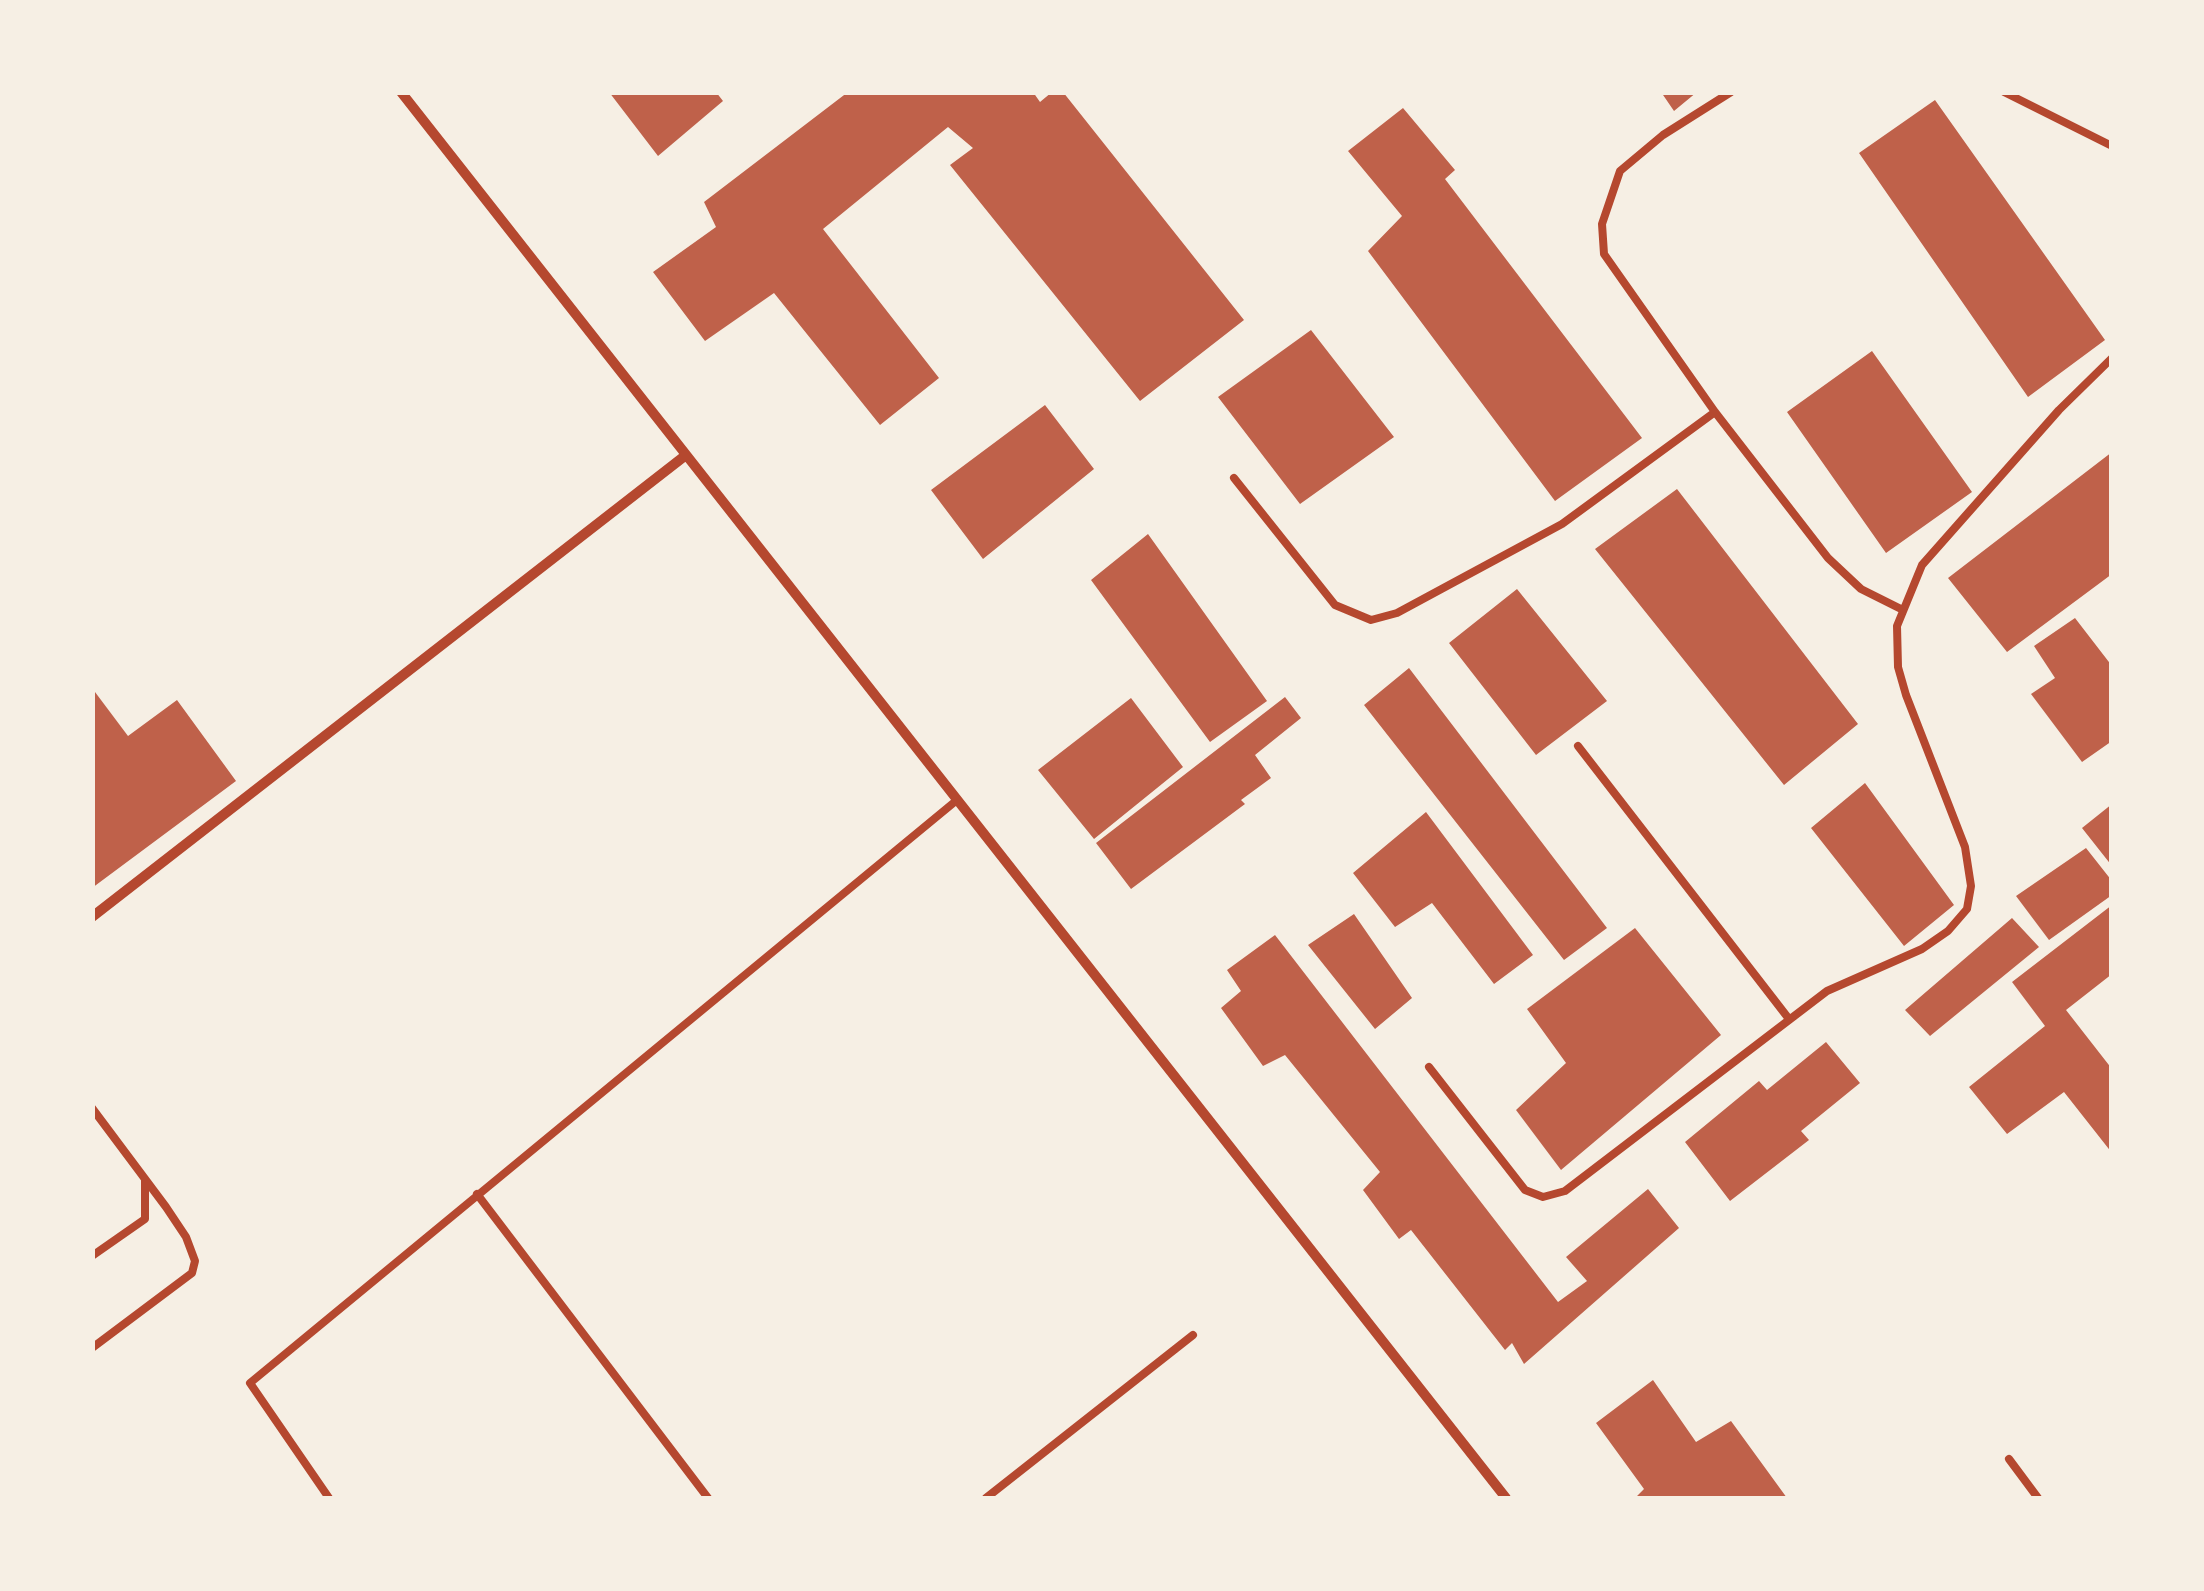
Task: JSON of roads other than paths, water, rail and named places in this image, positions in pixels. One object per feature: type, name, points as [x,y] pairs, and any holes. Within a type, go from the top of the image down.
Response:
[{"type":"street","points":[[401,92],[1506,1498]]},
{"type":"street","points":[[92,917],[686,455]]},
{"type":"lane","points":[[1731,92],[1663,135],[1620,171],[1602,224],[1604,254],[1716,412],[1828,558],[1861,590],[1903,610]]},
{"type":"lane","points":[[2004,92],[2112,146]]},
{"type":"lane","points":[[1428,1067],[1525,1190],[1543,1197],[1565,1190],[1789,1019],[1853,977],[1922,949],[1948,932],[1967,909],[1971,886],[1965,847],[1898,667],[1896,626],[1922,565],[2059,410],[2112,358]]},
{"type":"lane","points":[[1234,478],[1335,605],[1372,620],[1397,613],[1562,524],[1716,412]]},
{"type":"lane","points":[[1578,746],[1789,1019]]},
{"type":"lane","points":[[330,1498],[250,1383],[957,800]]},
{"type":"lane","points":[[92,1108],[186,1237],[194,1262],[192,1273],[92,1348]]},
{"type":"lane","points":[[92,1256],[144,1220],[148,1196],[144,1176]]},
{"type":"lane","points":[[477,1194],[708,1498]]},
{"type":"lane","points":[[986,1498],[1193,1335]]},
{"type":"lane","points":[[2009,1459],[2038,1498]]}]
